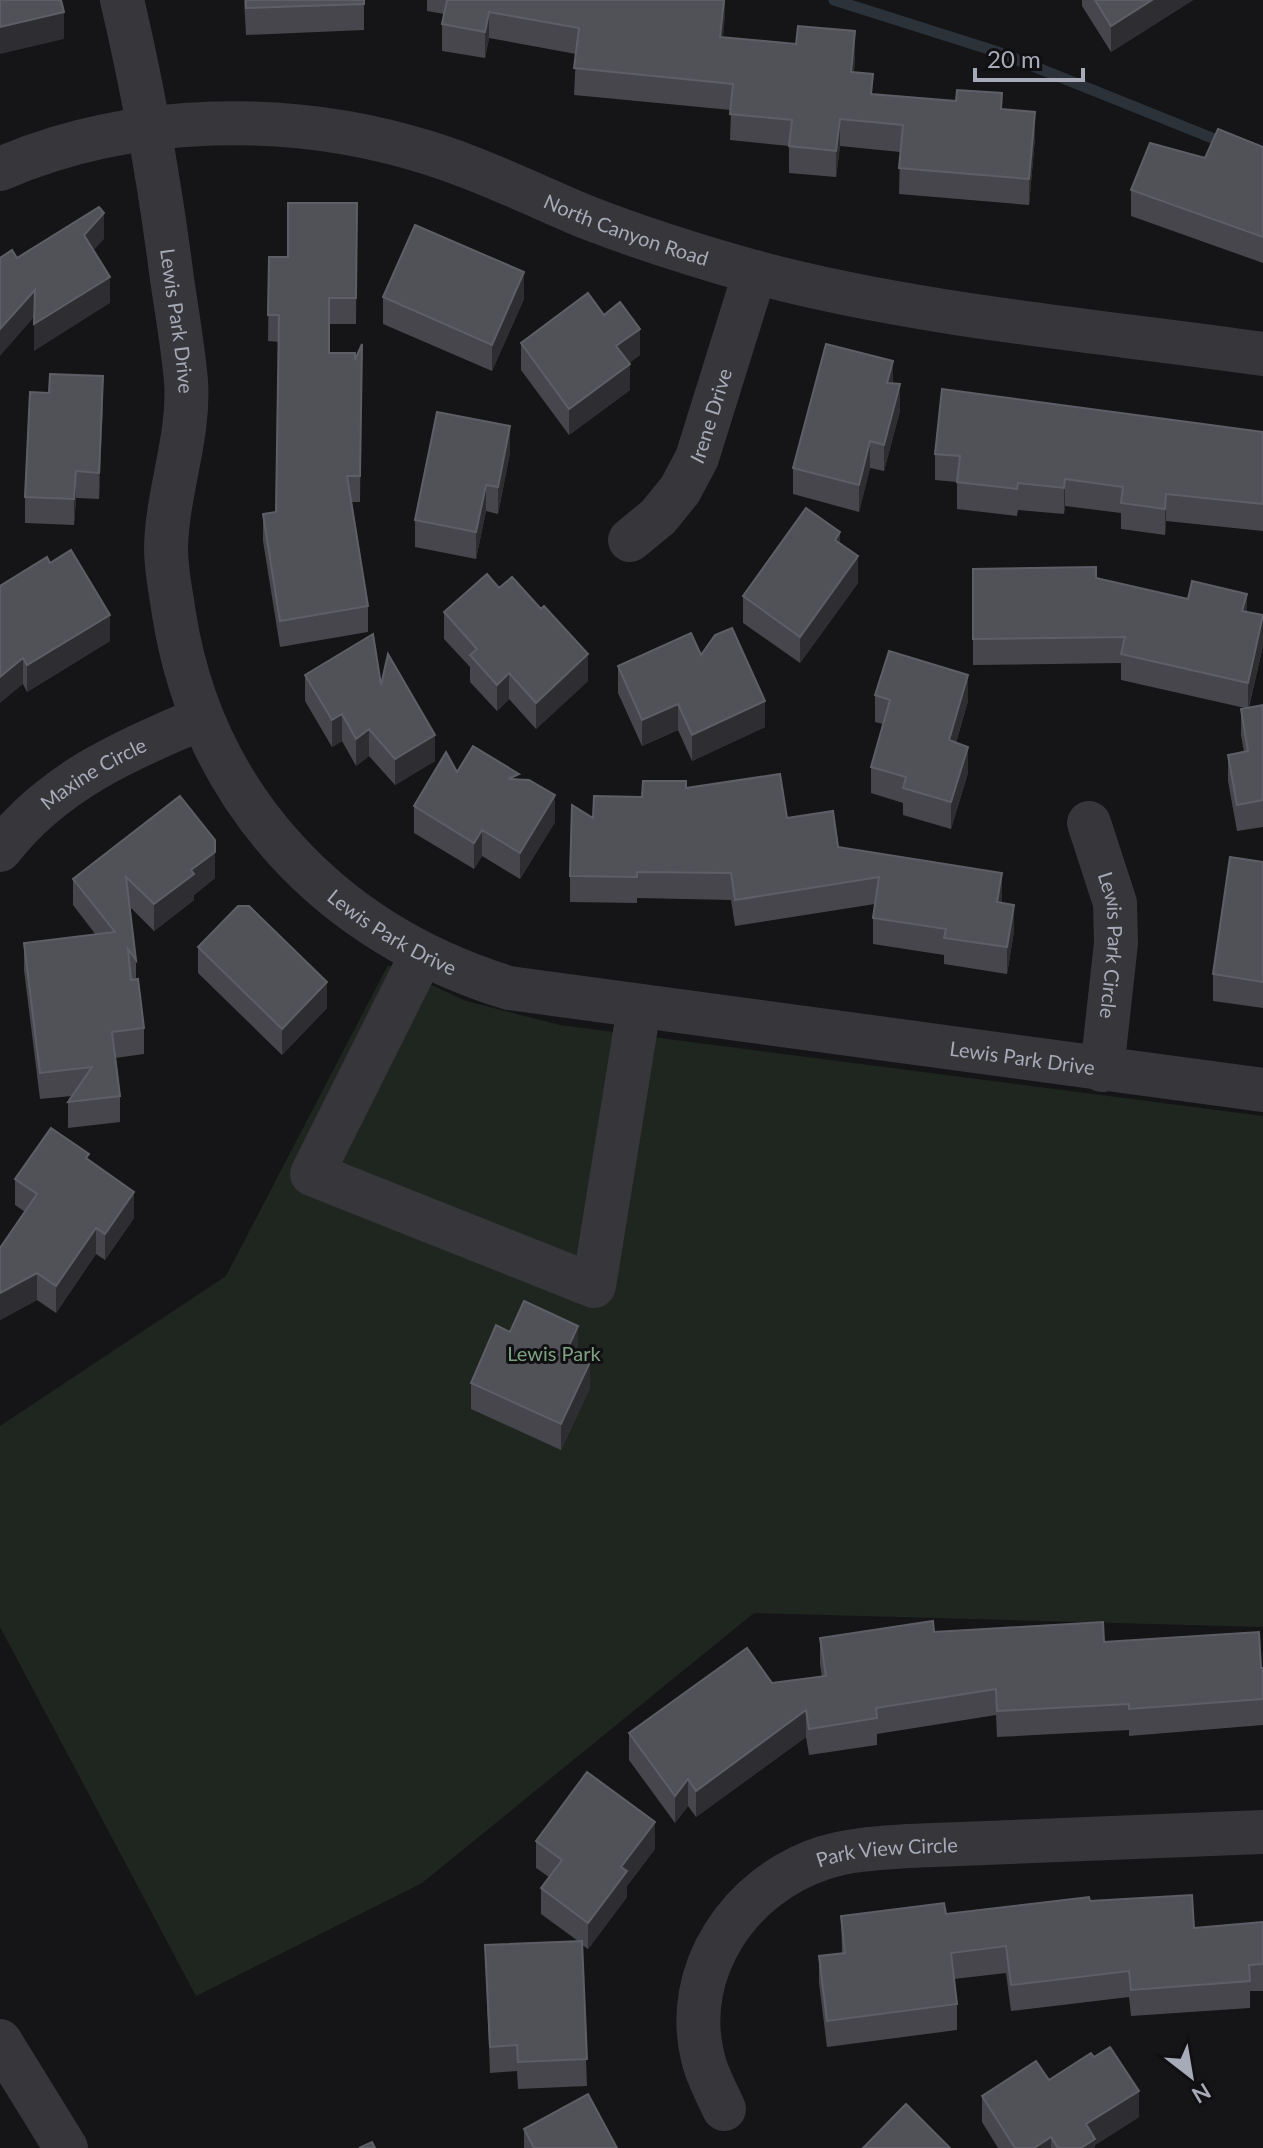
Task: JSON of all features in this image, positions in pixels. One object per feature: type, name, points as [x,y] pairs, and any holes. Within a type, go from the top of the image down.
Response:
[{"type":"street","name":"Lewis Park Drive","points":[[122,0],[151,128],[186,381],[166,550],[181,656],[200,719],[236,786],[280,845],[307,873],[366,921],[422,954],[509,988],[1263,1090]]},
{"type":"street","name":"North Canyon Road","points":[[0,169],[59,148],[151,128],[245,124],[345,132],[429,153],[590,218],[755,272],[963,313],[1263,354]]},
{"type":"street","name":"Irene Drive","points":[[630,540],[680,490],[697,458],[755,272]]},
{"type":"street","name":"Maxine Circle","points":[[0,850],[37,810],[71,783],[107,760],[200,719]]},
{"type":"street","name":"Lewis Park Circle","points":[[1089,823],[1115,903],[1116,943],[1102,1070]]},
{"type":"street","points":[[422,954],[312,1174],[594,1286],[639,1008]]},
{"type":"street","name":"Park View Circle","points":[[724,2109],[703,2061],[698,2031],[706,1972],[717,1943],[737,1915],[762,1891],[791,1871],[823,1858],[895,1847],[1263,1832]]},
{"type":"street","points":[[0,2041],[66,2148]]},
{"type":"green space","name":"Lewis Park","points":[[388,965],[466,1001],[560,1025],[1263,1116],[1263,1627],[754,1613],[422,1883],[196,1996],[0,1627],[0,1426],[226,1276]]},
{"type":"building","points":[[0,0],[61,0],[64,12],[0,27]]},
{"type":"building","points":[[246,0],[364,0],[364,4],[246,8]]},
{"type":"building","points":[[447,0],[724,0],[720,37],[796,44],[798,26],[855,31],[851,72],[873,74],[871,94],[956,101],[957,90],[1002,93],[1001,109],[1035,112],[1029,179],[899,168],[903,125],[840,119],[836,151],[789,146],[792,120],[730,114],[733,84],[574,68],[579,28],[489,12],[485,32],[442,24]]},
{"type":"building","points":[[1095,0],[1152,0],[1111,26]]},
{"type":"building","points":[[1218,129],[1263,147],[1263,237],[1131,190],[1150,143],[1205,158]]},
{"type":"building","points":[[288,203],[357,203],[356,298],[329,298],[329,353],[355,353],[355,360],[362,344],[360,476],[347,476],[368,606],[280,621],[263,514],[276,512],[279,315],[268,315],[269,257],[288,257]]},
{"type":"building","points":[[99,207],[104,213],[84,235],[110,277],[34,324],[35,290],[0,329],[0,258],[12,250],[17,258]]},
{"type":"building","points":[[415,225],[524,272],[492,345],[383,297]]},
{"type":"building","points":[[588,293],[604,315],[620,302],[640,329],[616,346],[630,364],[569,409],[521,343]]},
{"type":"building","points":[[826,344],[893,361],[887,383],[900,384],[884,445],[870,441],[859,485],[793,468]]},
{"type":"building","points":[[50,374],[103,376],[99,473],[76,471],[74,499],[25,497],[30,392],[49,393]]},
{"type":"building","points":[[942,389],[1263,432],[1263,504],[1166,494],[1165,509],[1121,503],[1123,487],[1065,479],[1064,488],[1018,483],[1017,489],[957,482],[960,456],[935,454]]},
{"type":"building","points":[[437,412],[510,426],[498,487],[486,485],[476,532],[415,520]]},
{"type":"building","points":[[806,508],[840,532],[835,540],[858,556],[800,637],[743,596]]},
{"type":"building","points":[[71,550],[110,615],[27,665],[23,658],[0,677],[0,586],[47,557],[50,563]]},
{"type":"building","points":[[1096,567],[1096,578],[1188,599],[1192,581],[1247,594],[1242,611],[1263,615],[1248,683],[1121,654],[1125,637],[973,639],[973,569]]},
{"type":"building","points":[[487,574],[499,588],[512,577],[541,609],[544,606],[588,654],[536,703],[509,673],[497,685],[470,655],[477,649],[444,612]]},
{"type":"building","points":[[732,628],[765,701],[692,735],[678,704],[642,720],[618,666],[691,633],[701,655],[715,635]]},
{"type":"building","points":[[373,634],[381,685],[388,654],[435,735],[395,759],[369,729],[356,739],[342,714],[332,720],[305,675]]},
{"type":"building","points":[[889,651],[968,675],[949,740],[968,747],[951,802],[903,788],[906,777],[871,767],[890,700],[875,695]]},
{"type":"building","points":[[1263,705],[1263,800],[1237,805],[1228,755],[1248,751],[1241,709]]},
{"type":"building","points":[[473,746],[519,774],[508,779],[529,780],[555,795],[520,853],[482,830],[474,843],[414,806],[446,752],[457,772]]},
{"type":"building","points":[[780,774],[787,818],[833,811],[838,847],[1002,873],[997,902],[1014,905],[1007,947],[944,938],[946,929],[873,918],[879,877],[735,900],[731,873],[637,872],[637,877],[570,876],[572,805],[593,818],[594,796],[642,797],[643,781],[686,781],[686,788]]},
{"type":"building","points":[[180,796],[215,840],[215,852],[191,870],[194,874],[154,904],[126,877],[136,960],[128,949],[131,980],[138,979],[144,1028],[112,1032],[120,1096],[68,1102],[92,1067],[40,1073],[24,943],[115,932],[73,879]]},
{"type":"building","points":[[1230,857],[1263,862],[1263,982],[1213,974]]},
{"type":"building","points":[[238,906],[249,906],[327,982],[282,1029],[198,947]]},
{"type":"building","points":[[51,1128],[89,1154],[86,1158],[134,1192],[105,1234],[96,1228],[56,1286],[37,1273],[0,1293],[0,1248],[37,1194],[15,1179]]},
{"type":"building","points":[[524,1301],[578,1326],[566,1352],[590,1362],[561,1424],[471,1383],[496,1325],[510,1332]]},
{"type":"building","points":[[933,1621],[934,1632],[1103,1622],[1104,1642],[1259,1632],[1263,1699],[1129,1709],[1129,1704],[997,1711],[996,1689],[876,1708],[877,1718],[809,1729],[806,1710],[696,1791],[688,1779],[675,1796],[629,1733],[747,1648],[772,1683],[826,1676],[820,1638]]},
{"type":"building","points":[[587,1772],[655,1822],[621,1867],[627,1871],[588,1923],[541,1888],[562,1860],[536,1841]]},
{"type":"building","points":[[1192,1895],[1194,1928],[1263,1922],[1263,1964],[1249,1965],[1250,1981],[1131,1990],[1129,1971],[1011,1985],[1006,1946],[951,1953],[957,2004],[827,2021],[819,1956],[845,1953],[841,1916],[944,1903],[946,1914],[1089,1897],[1090,1901]]},
{"type":"building","points":[[582,1941],[587,2059],[518,2062],[517,2045],[490,2047],[485,1945]]},
{"type":"building","points":[[1110,2047],[1139,2091],[1086,2124],[1095,2139],[1081,2148],[1058,2148],[1051,2137],[1034,2148],[1015,2148],[982,2096],[1036,2061],[1049,2080],[1091,2053],[1094,2057]]},
{"type":"building","points":[[588,2094],[617,2148],[534,2148],[524,2129]]},
{"type":"building","points":[[906,2104],[950,2148],[863,2148]]},
{"type":"building","points":[[372,2142],[375,2148],[359,2148]]},
{"type":"waterway","points":[[834,0],[998,52],[1227,144]]}]
